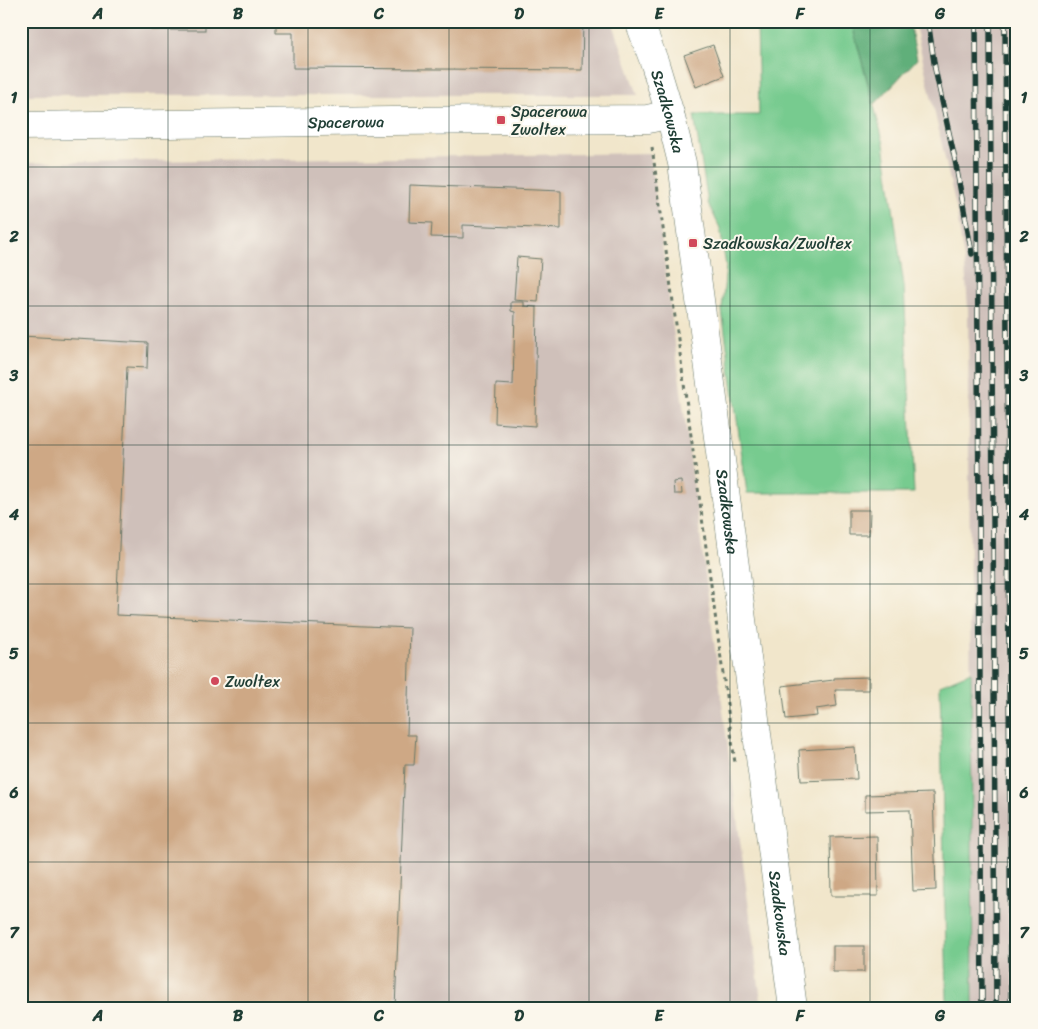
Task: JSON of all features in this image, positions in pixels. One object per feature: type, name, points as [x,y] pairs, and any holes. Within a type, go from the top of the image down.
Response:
[{"type":"street","name":"Szadkowska","points":[[639,21],[655,64],[682,163],[793,1008]]},
{"type":"street","name":"Spacerowa","points":[[21,126],[648,119],[670,114]]},
{"type":"path","points":[[652,147],[736,770]]},
{"type":"shaded area","points":[[21,21],[612,21],[638,95],[21,95]]},
{"type":"shaded area","points":[[914,21],[1017,21],[1017,1008],[973,1008],[968,308],[965,266],[956,207]]},
{"type":"shaded area","points":[[650,153],[762,1008],[21,1008],[21,163]]},
{"type":"green space","points":[[757,21],[851,21],[884,144],[904,286],[914,493],[747,493],[722,310],[726,266],[720,228],[708,203],[694,115],[759,115]]},
{"type":"green space","points":[[851,21],[909,21],[917,59],[874,105]]},
{"type":"green space","points":[[971,672],[973,1008],[944,1008],[947,999],[940,685]]},
{"type":"building","points":[[151,21],[205,21],[205,30],[151,30]]},
{"type":"building","points":[[276,21],[583,21],[582,70],[293,68],[293,33],[276,33]]},
{"type":"building","points":[[713,45],[724,76],[696,87],[684,55]]},
{"type":"building","points":[[410,185],[561,191],[561,229],[463,225],[463,238],[431,237],[432,223],[409,222]]},
{"type":"building","points":[[517,257],[541,259],[538,302],[514,300]]},
{"type":"building","points":[[511,302],[524,302],[524,306],[537,307],[535,426],[495,423],[496,384],[513,385],[515,312],[511,311]]},
{"type":"building","name":"Zwoltex","points":[[21,336],[148,343],[147,368],[127,367],[116,615],[410,628],[407,735],[416,735],[414,765],[405,765],[395,1008],[21,1008]]},
{"type":"building","points":[[681,481],[682,494],[674,494],[673,482]]},
{"type":"building","points":[[849,510],[870,510],[869,535],[849,535]]},
{"type":"building","points":[[869,677],[869,690],[835,690],[837,706],[816,709],[817,716],[786,719],[782,686],[834,680],[834,678]]},
{"type":"building","points":[[855,747],[857,779],[801,781],[799,750]]},
{"type":"building","points":[[933,793],[936,890],[913,891],[910,810],[865,811],[865,795]]},
{"type":"building","points":[[877,836],[878,896],[831,896],[830,837]]},
{"type":"building","points":[[833,946],[864,946],[864,972],[833,972]]},
{"type":"railway","points":[[928,21],[935,69],[955,160],[972,254]]},
{"type":"railway","points":[[976,21],[982,1008]]},
{"type":"railway","points":[[990,21],[996,1008]]},
{"type":"railway","points":[[1005,21],[1011,1008]]},
{"type":"place","name":"Spacerowa Zwoltex","points":[[501,120]]},
{"type":"place","name":"Szadkowska/Zwoltex","points":[[693,243]]},
{"type":"place","name":"Zwoltex","points":[[215,681]]}]
